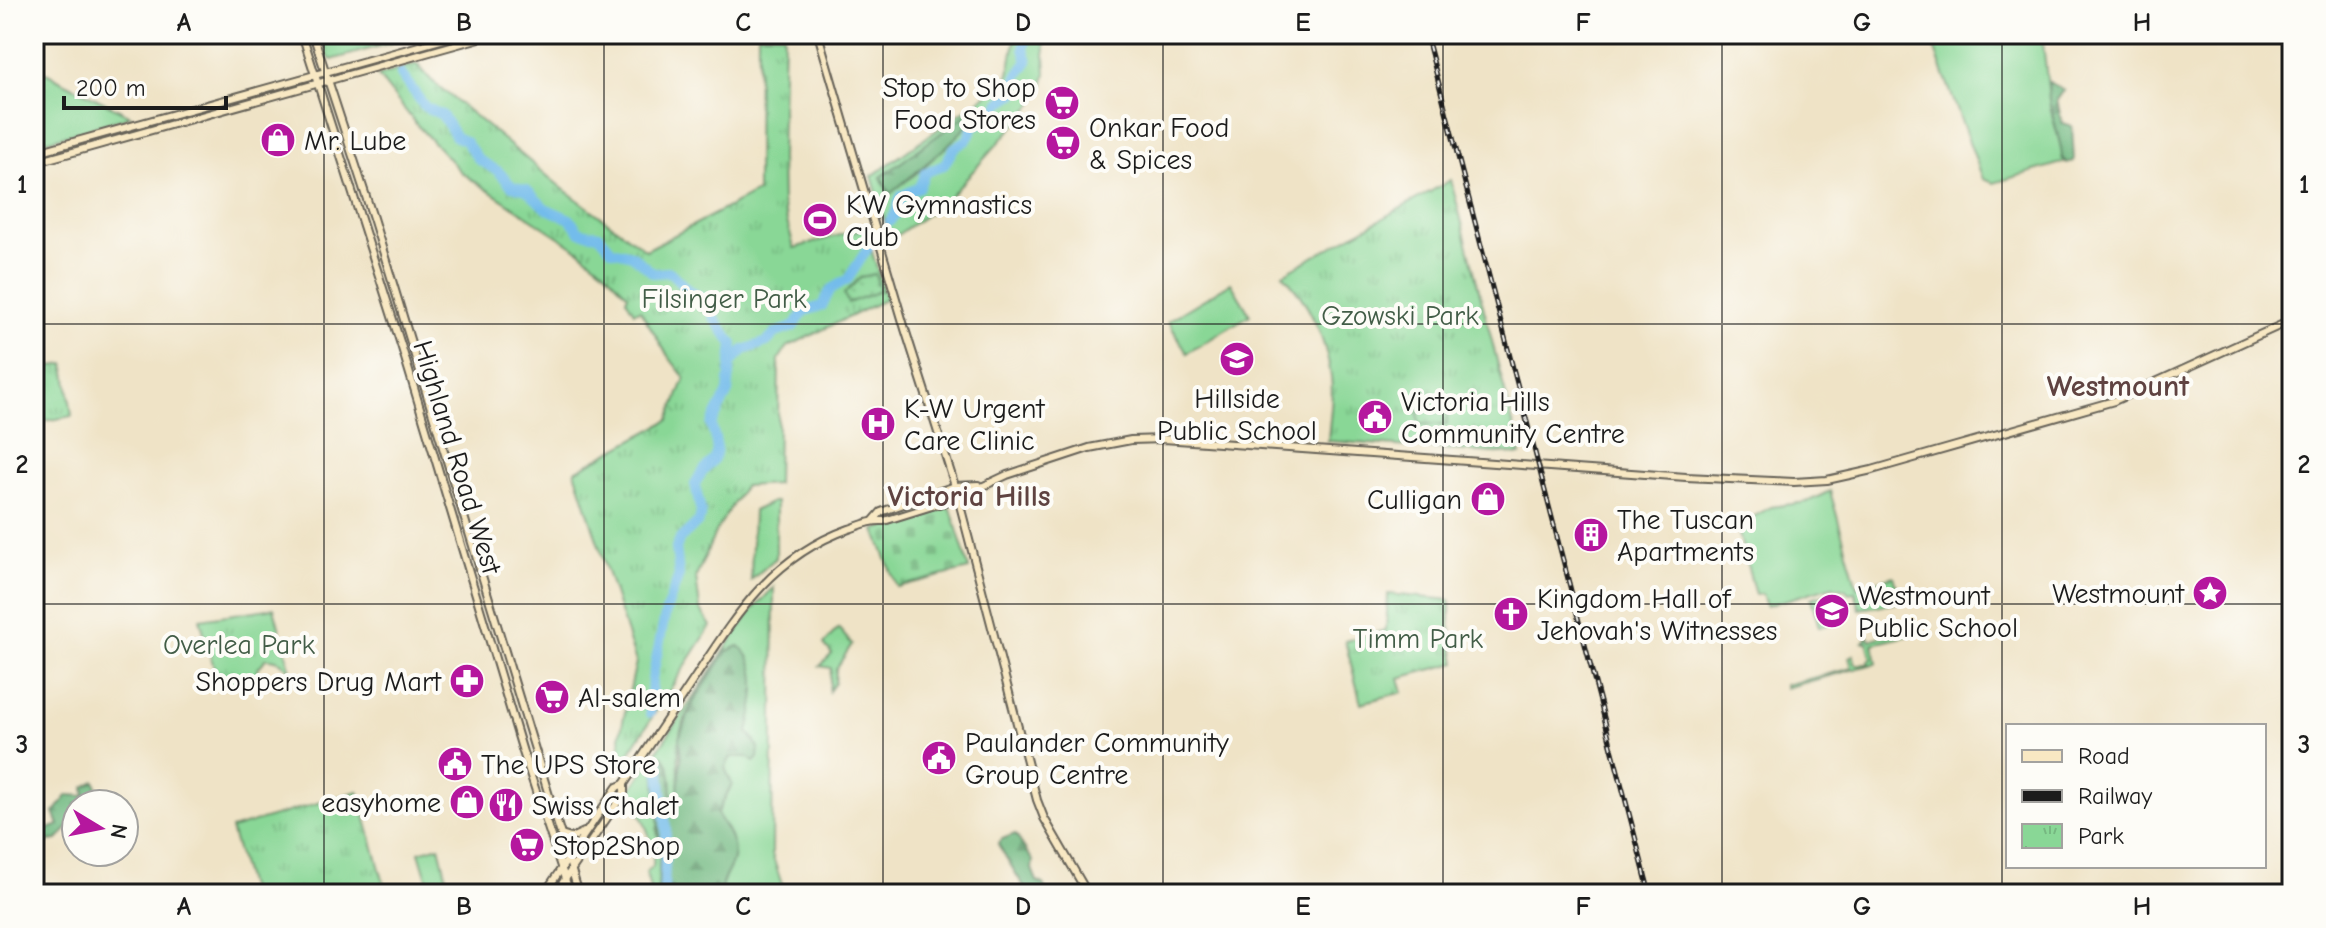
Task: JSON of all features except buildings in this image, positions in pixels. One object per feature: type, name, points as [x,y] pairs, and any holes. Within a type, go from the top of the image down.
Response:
[{"type":"main road","name":"Highland Road West","points":[[302,34],[570,894]]},
{"type":"main road","name":"Highland Road West","points":[[313,34],[373,218],[579,894]]},
{"type":"main road","points":[[34,153],[462,34]]},
{"type":"main road","points":[[34,163],[494,34]]},
{"type":"main road","points":[[818,34],[955,486],[1037,800],[1044,818],[1088,894]]},
{"type":"main road","points":[[544,894],[617,787],[624,784],[743,605],[798,554],[831,536],[874,520],[884,521],[958,498],[981,484],[1089,448],[1131,440],[1164,439],[1686,477],[1794,482],[1827,480],[2114,401],[2289,322]]},
{"type":"main road","points":[[874,520],[881,512],[955,486],[981,484]]},
{"type":"main road","points":[[555,894],[624,793],[624,784]]},
{"type":"main road","points":[[561,835],[571,838],[587,830]]},
{"type":"green space","points":[[321,34],[369,34],[375,45],[393,34],[422,34],[332,60],[328,57]]},
{"type":"green space","name":"Filsinger Park","points":[[758,34],[784,34],[782,202],[794,248],[865,228],[886,299],[787,347],[779,359],[777,484],[744,486],[715,533],[696,577],[700,609],[711,626],[622,764],[620,735],[636,662],[575,471],[669,420],[685,378],[640,310],[634,312],[626,299],[628,295],[604,270],[462,173],[417,125],[378,76],[417,64],[431,80],[562,188],[646,250],[757,192]]},
{"type":"green space","points":[[1016,34],[1044,34],[1046,74],[1042,90],[1030,108],[946,201],[890,240],[872,176],[1002,84],[1009,74]],"holes":[[[978,115],[922,169],[889,194],[881,177]]]},
{"type":"green space","points":[[1929,34],[2042,34],[2050,107],[2065,162],[1994,183],[1983,179]]},
{"type":"green space","points":[[34,67],[131,116],[46,141],[34,110]]},
{"type":"green space","points":[[2049,82],[2064,90],[2057,100],[2062,123],[2072,126],[2074,161],[2067,163],[2062,158],[2051,110]]},
{"type":"green space","points":[[971,111],[979,114],[946,147],[890,194],[881,177]]},
{"type":"green space","name":"Gzowski Park","points":[[1451,180],[1521,455],[1328,441],[1332,401],[1329,363],[1315,322],[1283,274]]},
{"type":"green space","points":[[875,274],[880,291],[848,303],[844,294],[861,277]]},
{"type":"green space","points":[[1231,283],[1250,315],[1187,353],[1168,321]]},
{"type":"green space","points":[[65,364],[72,416],[34,423],[34,369]]},
{"type":"green space","points":[[1447,409],[1447,424],[1419,424],[1418,410]]},
{"type":"green space","points":[[1830,491],[1857,587],[1894,576],[1900,598],[1898,602],[1860,609],[1855,592],[1849,593],[1832,586],[1766,606],[1762,594],[1755,595],[1737,526],[1771,507],[1807,502]]},
{"type":"green space","points":[[776,502],[776,558],[751,580],[753,511]]},
{"type":"green space","points":[[946,507],[951,509],[969,569],[897,587],[875,530]]},
{"type":"green space","points":[[774,587],[772,854],[785,894],[721,894],[733,854],[729,833],[717,814],[732,784],[724,768],[731,757],[747,757],[755,740],[748,732],[727,651],[698,693],[681,729],[677,803],[672,805],[671,778],[657,830],[660,849],[658,894],[651,894],[646,872],[653,866],[650,838],[638,811],[627,796],[749,614]]},
{"type":"green space","points":[[1832,592],[1843,595],[1837,597],[1842,616],[1839,617],[1840,621],[1819,627],[1811,598]]},
{"type":"green space","name":"Timm Park","points":[[1388,594],[1450,600],[1450,628],[1456,663],[1399,678],[1403,692],[1361,703],[1345,641],[1386,630]]},
{"type":"green space","name":"Overlea Park","points":[[274,608],[291,672],[280,662],[266,659],[257,669],[256,678],[220,689],[200,619]]},
{"type":"green space","points":[[1908,626],[1911,635],[1873,644],[1877,663],[1785,688],[1785,685],[1852,668],[1849,657],[1853,655],[1856,664],[1869,664],[1872,659],[1867,642],[1863,642],[1868,636],[1870,640],[1893,633],[1892,629]]},
{"type":"green space","points":[[838,628],[852,644],[836,669],[835,683],[829,691],[831,668],[820,666],[832,654],[824,644]]},
{"type":"green space","points":[[739,646],[752,664],[755,686],[748,732],[759,748],[758,758],[754,762],[747,757],[731,757],[725,768],[732,784],[717,814],[732,840],[732,861],[721,894],[658,894],[660,849],[655,763],[662,755],[666,760],[671,778],[672,804],[677,803],[681,759],[679,738],[693,703],[727,651]]},
{"type":"green space","points":[[95,781],[97,788],[84,788]]},
{"type":"green space","points":[[358,791],[387,894],[317,894],[315,888],[293,894],[250,894],[231,829]]},
{"type":"green space","points":[[60,805],[60,837],[48,841],[40,852],[34,851],[46,830],[59,825],[54,813]]},
{"type":"green space","points":[[1015,834],[1033,861],[1032,869],[1037,881],[1043,884],[1047,894],[1037,894],[1034,889],[1027,892],[998,844]]},
{"type":"green space","points":[[439,846],[447,879],[438,891],[428,882],[419,852]]},
{"type":"waterway","points":[[357,34],[366,43]]},
{"type":"waterway","points":[[890,221],[901,196],[919,187],[925,173],[944,165],[954,148],[967,140],[974,125],[991,119],[1000,103],[1014,94],[1018,75],[1028,61],[1024,49],[1027,34]]},
{"type":"waterway","points":[[401,74],[425,107],[442,115],[456,137],[465,141],[479,160],[498,171],[512,186],[527,190],[545,208],[570,219],[580,232],[599,235],[612,250],[632,255],[653,273],[670,272],[687,289],[711,304],[714,318],[733,344],[728,392],[711,425],[716,454],[695,484],[701,512],[699,521],[680,539],[676,548],[679,575],[666,611],[652,679],[650,713]]},
{"type":"waterway","points":[[732,362],[744,350],[767,342],[776,333],[793,327],[805,311],[822,306],[831,289],[848,279],[868,248]]},
{"type":"waterway","points":[[659,764],[666,828],[664,894]]},
{"type":"railway","points":[[1426,34],[1650,894]]},
{"type":"place","name":"Stop to Shop Food Stores","points":[[1062,103]]},
{"type":"place","name":"Mr. Lube","points":[[278,140]]},
{"type":"place","name":"Onkar Food & Spices","points":[[1063,143]]},
{"type":"place","name":"KW Gymnastics Club","points":[[820,220]]},
{"type":"place","name":"Hillside Public School","points":[[1237,359]]},
{"type":"place","name":"Victoria Hills Community Centre","points":[[1375,417]]},
{"type":"place","name":"K-W Urgent Care Clinic","points":[[878,424]]},
{"type":"place","name":"Culligan","points":[[1488,499]]},
{"type":"place","name":"The Tuscan Apartments","points":[[1591,535]]},
{"type":"place","name":"Westmount","points":[[2210,593]]},
{"type":"place","name":"Westmount Public School","points":[[1832,611]]},
{"type":"place","name":"Kingdom Hall of Jehovah's Witnesses","points":[[1511,614]]},
{"type":"place","name":"Shoppers Drug Mart","points":[[467,681]]},
{"type":"place","name":"Al-salem","points":[[552,697]]},
{"type":"place","name":"Paulander Community Group Centre","points":[[939,758]]},
{"type":"place","name":"The UPS Store","points":[[455,764]]},
{"type":"place","name":"easyhome","points":[[467,802]]},
{"type":"place","name":"Swiss Chalet","points":[[506,805]]},
{"type":"place","name":"Stop2Shop","points":[[527,845]]},
{"type":"district","name":"Westmount","points":[[2118,386]]},
{"type":"district","name":"Victoria Hills","points":[[969,496]]}]
